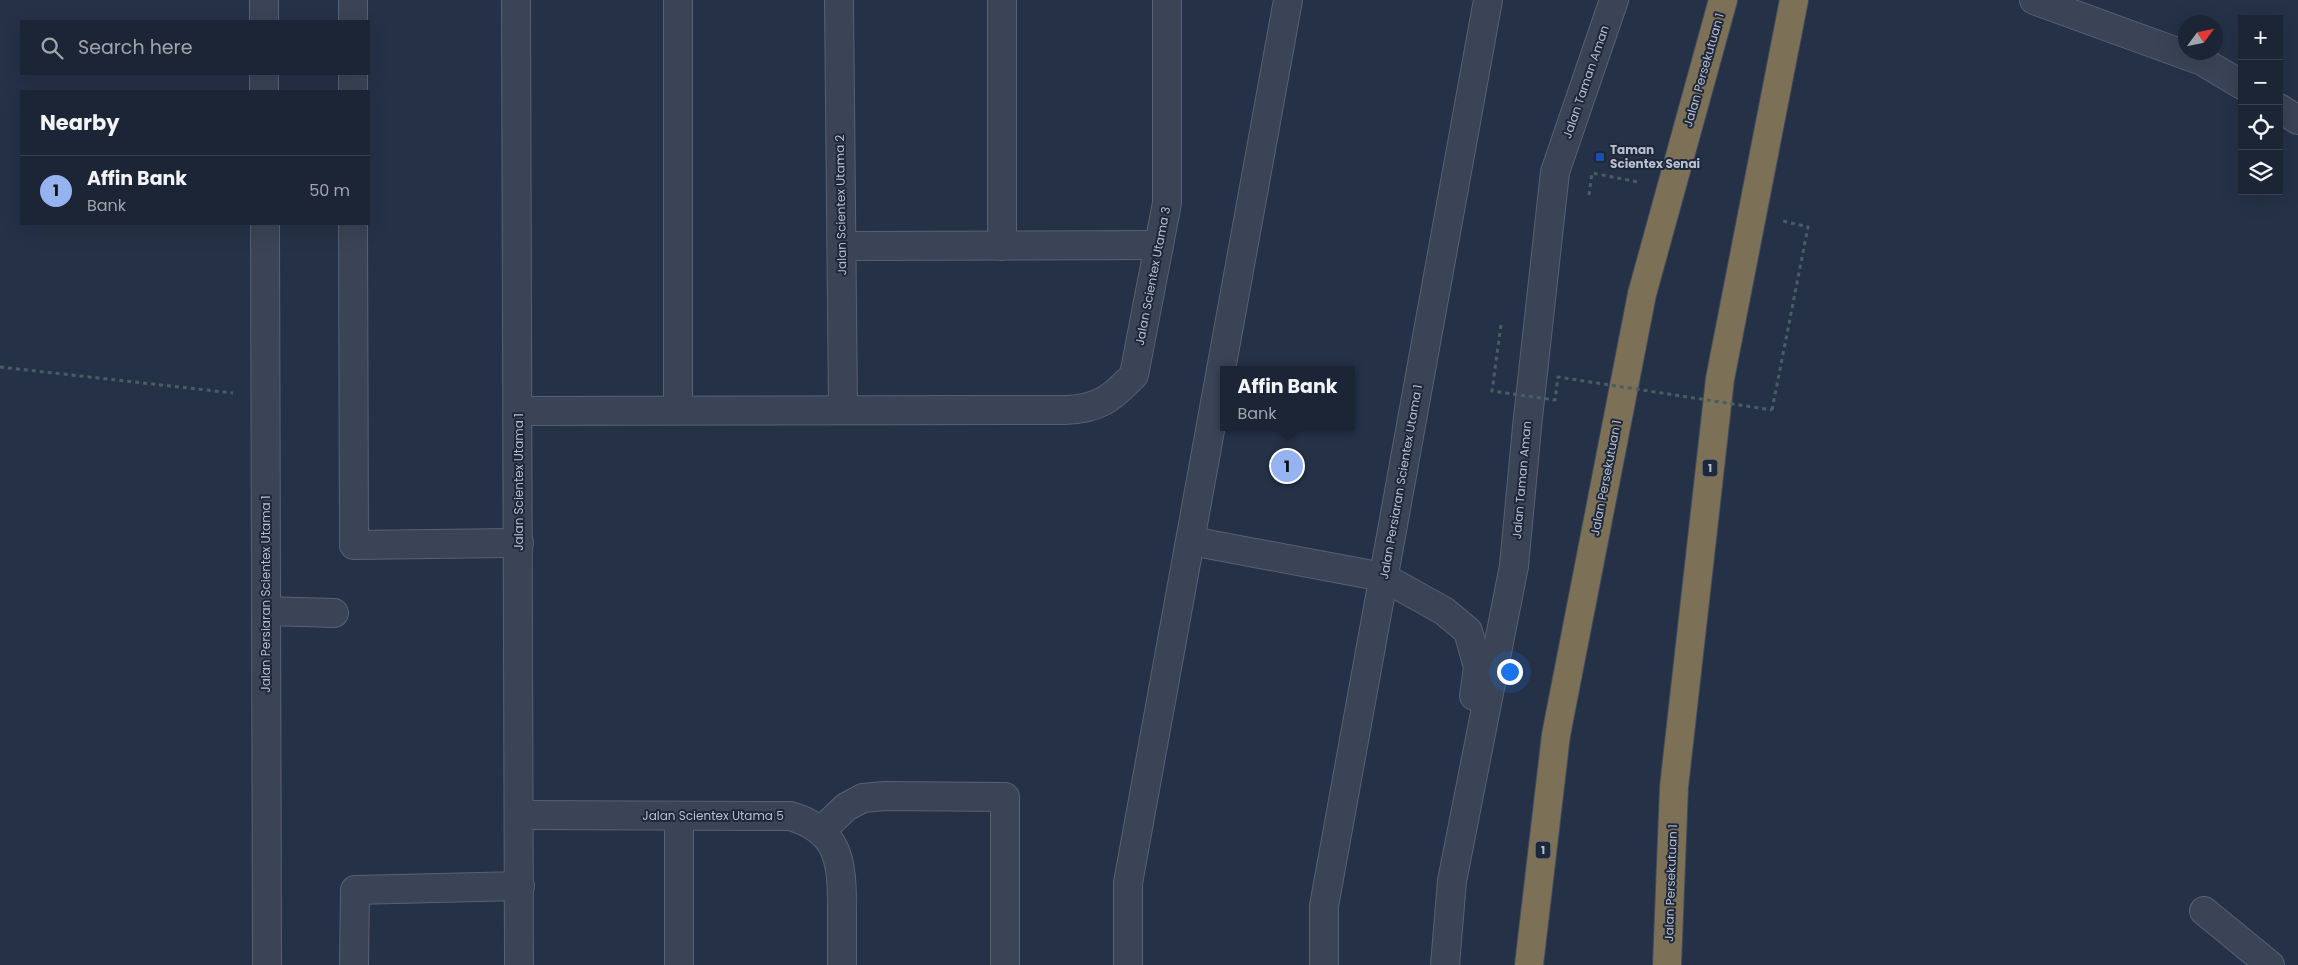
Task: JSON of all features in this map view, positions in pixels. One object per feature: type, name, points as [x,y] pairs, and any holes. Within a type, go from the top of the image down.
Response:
[{"type":"highway","name":"Jalan Persekutuan 1","points":[[1530,965],[1556,735],[1642,294],[1723,0]]},
{"type":"highway","name":"Jalan Persekutuan 1","points":[[1667,965],[1674,787],[1720,379],[1794,0]]},
{"type":"street","points":[[264,0],[264,20]]},
{"type":"street","points":[[353,0],[353,20]]},
{"type":"street","name":"Jalan Scientex Utama 1","points":[[516,0],[519,965]]},
{"type":"street","points":[[678,0],[678,410]]},
{"type":"street","name":"Jalan Scientex Utama 2","points":[[839,0],[843,410]]},
{"type":"street","points":[[1002,0],[1002,246]]},
{"type":"street","name":"Jalan Scientex Utama 3","points":[[518,411],[1081,410],[1097,406],[1116,394],[1134,375],[1167,203],[1167,0]]},
{"type":"street","points":[[1222,366],[1288,0]]},
{"type":"street","name":"Jalan Persiaran Scientex Utama 1","points":[[1324,965],[1324,906],[1488,0]]},
{"type":"street","name":"Jalan Taman Aman","points":[[1445,965],[1452,881],[1514,566],[1555,172],[1614,0]]},
{"type":"street","points":[[2034,0],[2202,61],[2238,83]]},
{"type":"street","points":[[264,75],[264,90]]},
{"type":"street","points":[[353,75],[353,90]]},
{"type":"street","points":[[2283,111],[2298,120]]},
{"type":"street","name":"Jalan Persiaran Scientex Utama 1","points":[[265,225],[267,965]]},
{"type":"street","points":[[353,225],[354,545],[519,543]]},
{"type":"street","points":[[842,246],[1159,245]]},
{"type":"street","points":[[1128,965],[1128,883],[1220,379]]},
{"type":"street","points":[[1191,541],[1383,577],[1444,611],[1468,631],[1478,666],[1452,881]]},
{"type":"street","points":[[266,611],[334,613]]},
{"type":"street","points":[[821,830],[846,807],[863,798],[885,796],[1005,797],[1006,965]]},
{"type":"street","name":"Jalan Scientex Utama 5","points":[[520,815],[790,816],[807,821],[821,830],[839,858],[842,875],[842,965]]},
{"type":"street","points":[[679,816],[679,965]]},
{"type":"street","points":[[354,965],[355,890],[520,886]]},
{"type":"street","points":[[2204,912],[2270,965]]},
{"type":"path","points":[[1592,173],[1671,188]]},
{"type":"path","points":[[1502,325],[1492,391],[1555,400],[1558,377],[1772,410],[1808,226]]},
{"type":"path","points":[[0,367],[265,397]]},
{"type":"place","name":"Taman Scientex Senai","points":[[1600,157]]},
{"type":"place","name":"Affin Bank","points":[[1287,466]]}]
